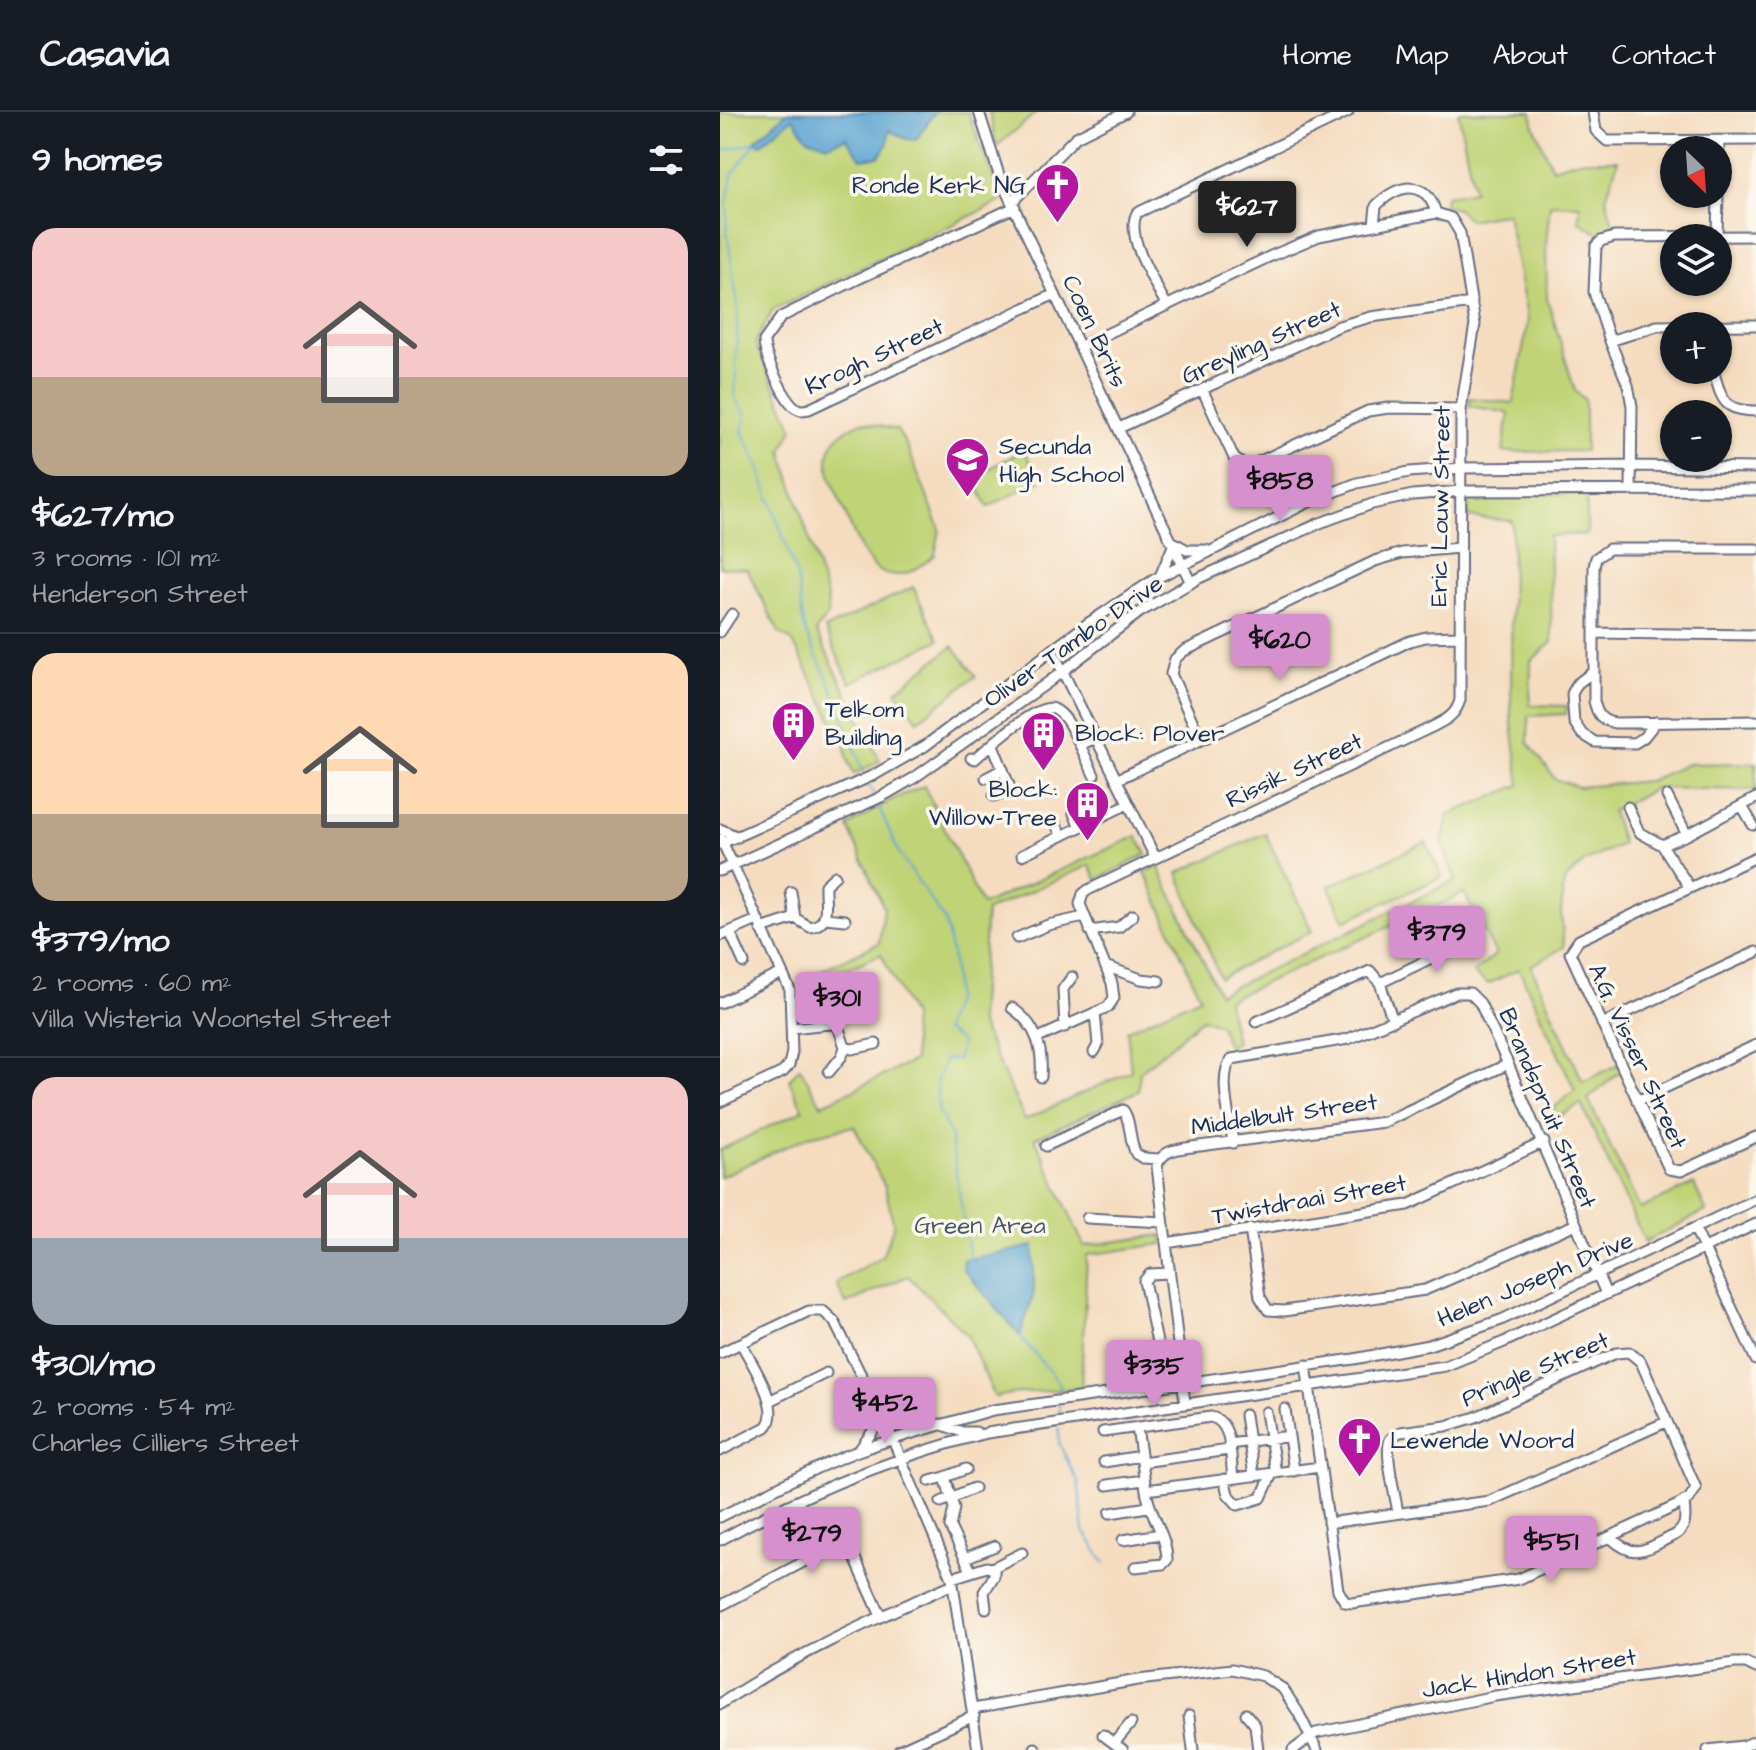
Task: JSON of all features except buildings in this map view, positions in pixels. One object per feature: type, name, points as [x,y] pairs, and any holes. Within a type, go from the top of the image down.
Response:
[{"type":"street","name":"Coen Brits","points":[[979,112],[994,163],[1191,583]]},
{"type":"street","points":[[1014,205],[1076,137],[1126,112]]},
{"type":"street","points":[[1167,306],[1135,239],[1133,221],[1137,213],[1348,112]]},
{"type":"street","points":[[1593,117],[1600,137],[1607,141],[1660,141]]},
{"type":"street","points":[[1732,141],[1756,140]]},
{"type":"street","points":[[1079,347],[1319,236],[1436,213],[1434,205],[1424,192],[1414,187],[1406,188],[1393,193],[1376,206],[1374,225]]},
{"type":"street","name":"Krogh Street","points":[[1014,205],[781,317],[764,341],[767,356],[793,405],[801,410],[809,409],[1055,294]]},
{"type":"street","name":"Eric Louw Street","points":[[1436,213],[1451,218],[1458,225],[1472,303],[1474,340],[1461,409],[1460,700],[1456,712],[1450,717]]},
{"type":"street","points":[[1732,236],[1756,236]]},
{"type":"street","points":[[1631,489],[1633,424],[1630,395],[1594,292],[1595,253],[1601,241],[1614,237],[1660,237]]},
{"type":"street","name":"Greyling Street","points":[[1119,428],[1339,326],[1371,317],[1472,303]]},
{"type":"street","points":[[1732,325],[1756,325]]},
{"type":"street","points":[[1610,341],[1660,326]]},
{"type":"street","points":[[1717,384],[1730,407],[1739,411],[1756,411]]},
{"type":"street","points":[[1203,391],[1234,458],[1243,465],[1254,464],[1368,411],[1389,408],[1461,409]]},
{"type":"street","name":"Oliver Tambo Drive","points":[[721,842],[874,775],[939,737],[1052,650],[1155,579],[1309,502],[1357,483],[1409,472],[1462,468],[1756,468]]},
{"type":"street","name":"Oliver Tambo Drive","points":[[720,871],[881,797],[914,778],[1140,612],[1191,583],[1358,508],[1413,495],[1461,491],[1756,490]]},
{"type":"street","points":[[1155,579],[1163,572],[1172,544],[1187,550],[1209,550]]},
{"type":"street","points":[[1200,738],[1171,674],[1175,659],[1184,651],[1375,561],[1402,553],[1459,548]]},
{"type":"street","points":[[1756,549],[1619,548],[1601,552],[1594,567],[1594,701],[1596,712],[1601,717],[1615,723],[1756,721]]},
{"type":"street","points":[[720,632],[732,614]]},
{"type":"street","points":[[1594,633],[1756,635]]},
{"type":"street","points":[[1116,780],[1410,641],[1458,636]]},
{"type":"street","points":[[1052,650],[1155,857]]},
{"type":"street","points":[[1594,671],[1577,684],[1572,694],[1574,722],[1582,734],[1595,742],[1635,743],[1656,722]]},
{"type":"street","points":[[971,758],[975,759],[1020,723],[1046,708],[1053,708],[1063,716],[1094,775]]},
{"type":"street","name":"Rissik Street","points":[[1084,917],[1080,904],[1083,894],[1450,717]]},
{"type":"street","points":[[1080,745],[1096,738]]},
{"type":"street","points":[[993,745],[1009,788],[994,796]]},
{"type":"street","points":[[986,778],[1003,769]]},
{"type":"street","points":[[1667,796],[1687,835]]},
{"type":"street","points":[[1662,845],[1756,798]]},
{"type":"street","points":[[1022,855],[1128,804]]},
{"type":"street","points":[[1742,806],[1753,825]]},
{"type":"street","points":[[1628,807],[1642,836],[1662,845],[1690,888],[1756,857]]},
{"type":"street","points":[[1074,814],[1080,827]]},
{"type":"street","points":[[1055,823],[1062,836]]},
{"type":"street","points":[[720,829],[738,837]]},
{"type":"street","points":[[720,1102],[768,1080],[789,1065],[792,1028],[790,990],[721,842]]},
{"type":"street","points":[[720,936],[759,924],[795,918],[810,927],[820,924],[825,918],[825,885],[835,876]]},
{"type":"street","name":"A.G. Visser Street","points":[[1690,888],[1586,936],[1571,947],[1571,959],[1672,1171],[1681,1171],[1756,1137]]},
{"type":"street","points":[[791,892],[795,918]]},
{"type":"street","points":[[1090,931],[1119,927],[1133,915]]},
{"type":"street","points":[[1017,938],[1048,925],[1084,917],[1112,983],[1114,998],[1108,1007],[1038,1038]]},
{"type":"street","points":[[825,918],[845,920]]},
{"type":"street","points":[[730,932],[744,963]]},
{"type":"street","points":[[1380,983],[1452,948],[1455,936]]},
{"type":"street","points":[[1602,1024],[1756,952]]},
{"type":"street","points":[[1105,966],[1141,979],[1159,981]]},
{"type":"street","points":[[1233,1143],[1224,1076],[1227,1063],[1232,1059],[1348,1039],[1393,1021],[1380,983],[1374,973],[1365,972],[1256,1022]]},
{"type":"street","points":[[720,1003],[782,973]]},
{"type":"street","points":[[1065,1027],[1063,989],[1072,977]]},
{"type":"street","name":"Brandspruit Street","points":[[1393,1021],[1462,992],[1470,993],[1480,1003],[1544,1142],[1606,1294]]},
{"type":"street","points":[[792,1028],[837,1023],[850,1007],[862,999]]},
{"type":"street","points":[[1012,1008],[1027,1020],[1038,1038],[1042,1052],[1041,1077]]},
{"type":"street","points":[[1094,1052],[1098,1040],[1095,1013]]},
{"type":"street","points":[[829,1072],[845,1047],[837,1023]]},
{"type":"street","points":[[845,1047],[852,1049],[876,1044]]},
{"type":"street","points":[[1637,1101],[1756,1045]]},
{"type":"street","name":"Middelbult Street","points":[[1158,1162],[1177,1149],[1384,1122],[1508,1064]]},
{"type":"street","points":[[1046,1146],[1123,1110],[1136,1154],[1158,1162],[1185,1403]]},
{"type":"street","name":"Twistdraai Street","points":[[1166,1243],[1408,1205],[1544,1142]]},
{"type":"street","name":"Helen Joseph Drive","points":[[720,1517],[891,1435],[913,1433],[1019,1404],[1306,1365],[1429,1345],[1461,1336],[1756,1199]]},
{"type":"street","points":[[1087,1218],[1163,1222]]},
{"type":"street","points":[[1250,1229],[1260,1297],[1268,1310],[1284,1311],[1425,1290],[1576,1224]]},
{"type":"street","name":"Helen Joseph Drive","points":[[720,1540],[792,1501],[928,1448],[987,1433],[1445,1366],[1756,1224]]},
{"type":"street","points":[[1695,1229],[1756,1360]]},
{"type":"street","points":[[1158,1347],[1144,1281],[1150,1274],[1169,1273]]},
{"type":"street","points":[[720,1353],[809,1311],[823,1311],[838,1328],[883,1417],[952,1581],[978,1750]]},
{"type":"street","points":[[720,1451],[772,1421],[769,1401],[741,1343]]},
{"type":"street","name":"Pringle Street","points":[[1398,1513],[1389,1452],[1395,1435],[1476,1417],[1616,1353],[1629,1352],[1641,1362],[1666,1422]]},
{"type":"street","points":[[1306,1365],[1308,1387],[1320,1467],[1328,1523],[1338,1590],[1345,1602],[1519,1579],[1684,1501],[1693,1495],[1695,1483],[1666,1422],[1490,1501],[1328,1523]]},
{"type":"street","points":[[769,1401],[826,1373]]},
{"type":"street","points":[[1285,1409],[1294,1471]]},
{"type":"street","points":[[1103,1432],[1211,1417],[1222,1421],[1229,1447],[1228,1494],[1238,1505],[1261,1498],[1274,1474],[1266,1412]]},
{"type":"street","points":[[1245,1415],[1254,1476]]},
{"type":"street","points":[[858,1451],[870,1439],[883,1417]]},
{"type":"street","points":[[940,1424],[962,1432],[987,1433]]},
{"type":"street","points":[[1135,1567],[1165,1563],[1167,1549],[1148,1507],[1137,1427]]},
{"type":"street","points":[[1104,1462],[1229,1447],[1289,1436]]},
{"type":"street","points":[[905,1471],[928,1448]]},
{"type":"street","points":[[1107,1485],[1229,1479],[1320,1467]]},
{"type":"street","points":[[930,1481],[966,1469]]},
{"type":"street","points":[[945,1477],[954,1508],[950,1527],[971,1571]]},
{"type":"street","points":[[941,1502],[974,1488]]},
{"type":"street","points":[[1610,1537],[1630,1552],[1643,1550],[1675,1535],[1685,1523],[1684,1501]]},
{"type":"street","points":[[1110,1513],[1148,1507]]},
{"type":"street","points":[[1123,1540],[1161,1534]]},
{"type":"street","points":[[720,1606],[826,1550],[845,1545],[854,1556],[881,1616]]},
{"type":"street","points":[[965,1558],[995,1546]]},
{"type":"street","points":[[720,1704],[789,1662],[971,1571],[992,1568],[1022,1553]]},
{"type":"street","points":[[986,1608],[984,1592],[994,1576],[992,1568]]},
{"type":"street","name":"Jack Hindon Street","points":[[1309,1736],[1495,1696],[1735,1663],[1746,1663],[1756,1668]]},
{"type":"street","points":[[899,1750],[974,1712],[1138,1680],[1232,1669],[1263,1676],[1283,1689],[1317,1750]]},
{"type":"street","points":[[1246,1714],[1255,1725],[1258,1750]]},
{"type":"street","points":[[1189,1716],[1193,1750]]},
{"type":"street","points":[[1103,1735],[1119,1746],[1131,1723]]},
{"type":"street","points":[[1293,1750],[1309,1736]]},
{"type":"street","points":[[1708,1750],[1743,1746],[1756,1741]]},
{"type":"green space","points":[[720,112],[968,112],[1002,201],[773,310],[755,343],[793,428],[782,451],[827,597],[828,615],[816,631],[880,761],[854,774],[846,747],[793,642],[779,632],[747,569],[720,567]]},
{"type":"green space","points":[[989,112],[1037,112],[997,146]]},
{"type":"green space","points":[[1458,112],[1532,112],[1533,123],[1552,168],[1579,160],[1618,160],[1606,198],[1615,231],[1595,232],[1579,221],[1580,205],[1550,204],[1546,244],[1547,298],[1575,391],[1585,400],[1585,451],[1503,452],[1509,413],[1469,406],[1470,398],[1513,403],[1528,322],[1507,213],[1470,220],[1457,209],[1444,205],[1445,196],[1474,191]]},
{"type":"green space","points":[[862,422],[897,430],[906,444],[940,529],[935,555],[916,569],[899,575],[886,574],[875,568],[866,557],[850,526],[829,471],[828,456],[835,439]]},
{"type":"green space","points":[[1024,450],[1040,481],[988,507],[973,477]]},
{"type":"green space","name":"Green Area","points":[[1469,494],[1587,494],[1587,534],[1549,536],[1552,642],[1531,661],[1530,705],[1567,706],[1566,714],[1529,716],[1528,742],[1555,779],[1578,787],[1649,781],[1687,764],[1756,763],[1756,790],[1655,788],[1612,811],[1622,844],[1584,862],[1564,881],[1561,913],[1564,947],[1531,966],[1583,1082],[1619,1064],[1622,1070],[1588,1099],[1640,1209],[1694,1184],[1706,1211],[1645,1242],[1581,1104],[1553,1120],[1549,1112],[1575,1090],[1519,969],[1488,984],[1473,973],[1496,954],[1464,893],[1227,1000],[1236,1042],[1228,1047],[1220,1025],[1203,1018],[1140,1072],[1138,1091],[1035,1138],[1084,1246],[1162,1235],[1163,1244],[1087,1255],[1081,1388],[995,1397],[967,1335],[908,1276],[846,1304],[836,1283],[882,1256],[894,1226],[885,1187],[854,1126],[809,1136],[720,1177],[720,1150],[803,1110],[789,1080],[800,1067],[821,1105],[914,1061],[912,1016],[881,954],[803,988],[800,980],[879,943],[884,908],[848,827],[891,800],[924,786],[982,905],[1137,836],[1147,854],[1097,880],[1090,865],[986,911],[979,1021],[1025,1120],[1131,1071],[1127,1030],[1200,997],[1145,872],[1158,866],[1219,994],[1456,880],[1442,844],[1448,815],[1520,785],[1511,717],[1512,521],[1468,517]]},
{"type":"green space","points":[[913,587],[939,640],[850,683],[825,629]]},
{"type":"green space","points":[[953,646],[976,676],[918,720],[896,691]]},
{"type":"green space","points":[[1265,833],[1312,931],[1220,978],[1178,873]]},
{"type":"green space","points":[[1426,842],[1442,877],[1344,921],[1329,886]]},
{"type":"water","points":[[787,112],[935,112],[916,140],[906,139],[889,130],[888,143],[879,157],[861,159],[846,138],[828,145],[807,138],[793,118],[760,145],[755,141]]},
{"type":"water","points":[[1034,1246],[1034,1293],[1020,1336],[963,1269],[963,1260]]},
{"type":"waterway","points":[[756,142],[732,175],[727,203],[727,232],[738,306],[735,398],[746,415],[742,431],[757,462],[797,576],[808,638],[834,692],[864,773]]},
{"type":"waterway","points":[[720,151],[754,143]]},
{"type":"waterway","points":[[868,783],[874,795]]},
{"type":"waterway","points":[[876,801],[899,853],[945,921],[953,960],[955,997],[944,1030],[961,1042],[957,1060],[945,1059],[937,1080],[938,1109],[950,1134],[970,1259]]},
{"type":"waterway","points":[[1020,1336],[1060,1384],[1059,1397]]},
{"type":"waterway","points":[[1059,1404],[1059,1417]]},
{"type":"waterway","points":[[1059,1428],[1059,1443],[1078,1482],[1084,1531],[1105,1563]]},
{"type":"place","name":"Ronde Kerk NG","points":[[1057,224]]},
{"type":"place","name":"Secunda High School","points":[[968,499]]},
{"type":"place","name":"Telkom Building","points":[[794,762]]},
{"type":"place","name":"Block: Plover","points":[[1044,772]]},
{"type":"place","name":"Block: Willow-Tree","points":[[1088,842]]},
{"type":"place","name":"Lewende Woord","points":[[1359,1479]]}]
